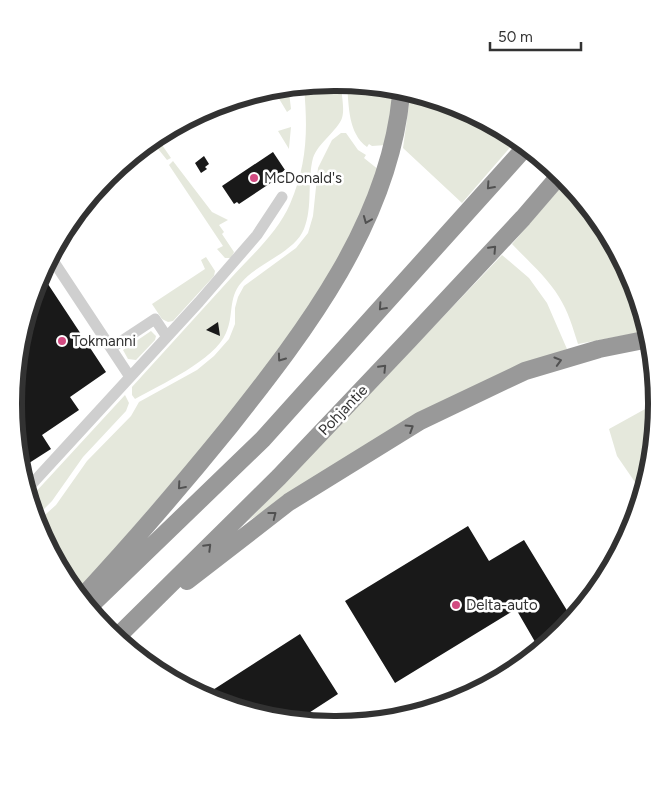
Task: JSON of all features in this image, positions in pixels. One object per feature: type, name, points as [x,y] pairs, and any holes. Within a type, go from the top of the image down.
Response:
[{"type":"highway","points":[[86,592],[124,552],[196,468],[247,404],[285,353],[345,263],[362,231],[385,175],[401,98]]},
{"type":"highway","points":[[93,602],[264,439],[521,153]]},
{"type":"highway","name":"Pohjantie","points":[[123,632],[279,477],[523,218],[554,182]]},
{"type":"highway","points":[[123,632],[289,502],[420,421],[525,371],[599,349],[641,341]]},
{"type":"street","points":[[33,483],[199,302],[257,235],[282,197]]},
{"type":"street","points":[[55,265],[130,377]]},
{"type":"street","points":[[111,348],[155,319],[167,337]]},
{"type":"shaded area","points":[[342,91],[343,114],[340,123],[319,147],[313,158],[307,221],[304,229],[292,245],[241,283],[234,295],[226,333],[211,353],[186,371],[135,399],[132,395],[132,387],[264,243],[279,224],[296,190],[300,175],[305,147],[304,93]]},
{"type":"shaded area","points":[[348,92],[394,97],[386,145],[372,146],[369,144],[367,147],[356,134],[349,110]]},
{"type":"shaded area","points":[[289,95],[291,109],[287,112],[278,97]]},
{"type":"shaded area","points":[[410,100],[473,123],[511,146],[462,203],[403,148]]},
{"type":"shaded area","points":[[291,127],[289,148],[289,149],[278,131]]},
{"type":"shaded area","points":[[341,133],[346,133],[358,150],[366,155],[364,158],[379,170],[358,228],[315,301],[243,400],[82,587],[64,560],[43,516],[56,505],[87,461],[131,416],[139,402],[197,370],[214,356],[229,339],[235,324],[235,308],[238,297],[244,286],[296,248],[308,233],[313,216],[318,168],[332,140]]},
{"type":"shaded area","points":[[161,144],[171,158],[167,160],[157,147]]},
{"type":"shaded area","points":[[173,161],[212,212],[228,220],[219,225],[224,232],[222,234],[234,252],[231,258],[225,258],[217,249],[223,246],[169,165]]},
{"type":"shaded area","points":[[560,187],[583,213],[606,247],[624,284],[639,333],[578,344],[562,302],[543,276],[512,244]]},
{"type":"shaded area","points":[[502,255],[529,278],[547,303],[567,349],[504,373],[419,414],[248,521]]},
{"type":"shaded area","points":[[206,257],[215,271],[214,276],[173,321],[168,322],[162,319],[152,304],[205,269],[201,260]]},
{"type":"shaded area","points":[[151,331],[156,336],[155,340],[136,360],[128,359],[123,350]]},
{"type":"shaded area","points":[[125,395],[129,403],[126,411],[83,457],[52,501],[42,511],[35,492]]},
{"type":"shaded area","points":[[648,408],[645,444],[637,485],[617,456],[609,429]]},
{"type":"building","name":"McDonald's","points":[[273,152],[285,170],[274,178],[275,180],[239,204],[237,202],[234,204],[222,186]]},
{"type":"building","points":[[204,156],[209,164],[205,167],[207,169],[201,173],[195,163]]},
{"type":"building","points":[[47,282],[106,372],[70,397],[79,410],[42,435],[51,449],[29,463],[25,444],[22,403],[25,363],[33,323]]},
{"type":"building","points":[[218,322],[220,336],[206,330]]},
{"type":"building","name":"Delta-auto","points":[[468,526],[489,561],[524,540],[568,612],[535,643],[516,609],[395,683],[345,601]]},
{"type":"building","points":[[300,634],[338,694],[307,714],[274,710],[212,691]]},
{"type":"place","name":"McDonald's","points":[[254,178]]},
{"type":"place","name":"Tokmanni","points":[[62,341]]},
{"type":"place","name":"Delta-auto","points":[[456,605]]}]
